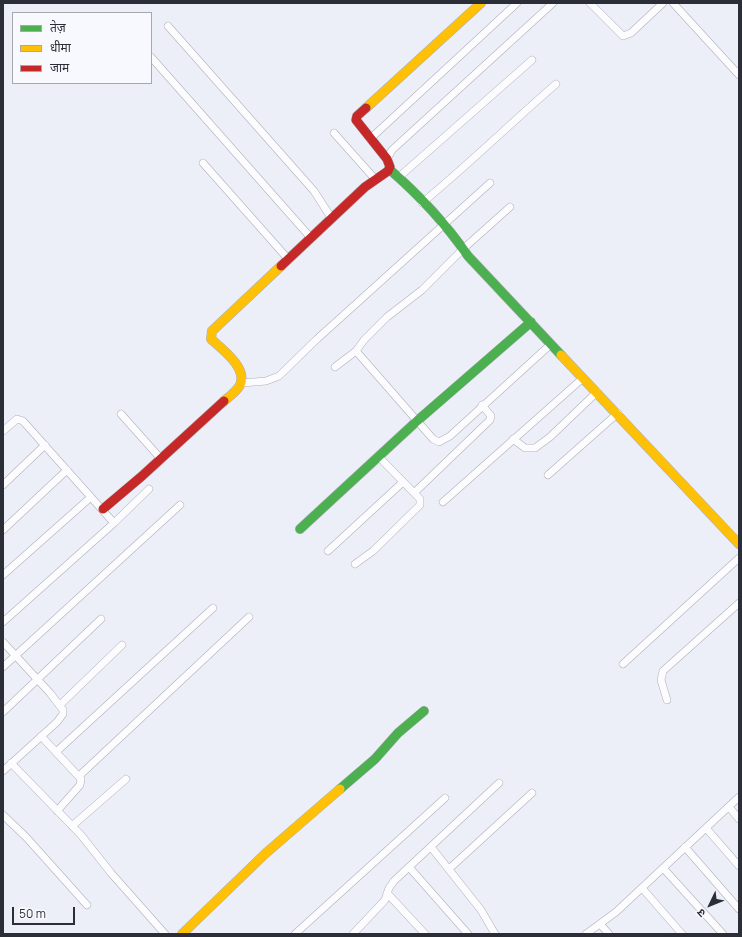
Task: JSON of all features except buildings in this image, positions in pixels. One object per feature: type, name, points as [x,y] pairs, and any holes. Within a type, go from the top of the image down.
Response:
[{"type":"street","points":[[481,3],[360,113],[356,120],[357,123],[387,159],[390,169],[399,177],[551,344],[618,413],[739,544]]},
{"type":"street","points":[[370,139],[518,3]]},
{"type":"street","points":[[387,159],[392,150],[428,116],[554,3]]},
{"type":"street","points":[[590,3],[623,36],[631,33],[663,3]]},
{"type":"street","points":[[673,3],[739,76]]},
{"type":"street","points":[[168,26],[314,191],[332,219]]},
{"type":"street","points":[[152,58],[311,238]]},
{"type":"street","points":[[399,177],[532,60]]},
{"type":"street","points":[[422,203],[460,172],[483,148],[556,84]]},
{"type":"street","points":[[334,133],[375,179]]},
{"type":"street","points":[[203,163],[289,260]]},
{"type":"street","points":[[103,509],[235,392],[242,383],[240,371],[211,339],[210,335],[214,328],[375,179],[390,169]]},
{"type":"street","points":[[242,383],[266,381],[279,376],[317,339],[490,183]]},
{"type":"street","points":[[335,367],[356,351],[364,340],[387,318],[422,290],[463,249],[510,208]]},
{"type":"street","points":[[300,529],[417,421],[531,322]]},
{"type":"street","points":[[356,351],[433,439],[439,442],[450,436],[482,405],[551,344]]},
{"type":"street","points":[[443,502],[583,378]]},
{"type":"street","points":[[513,439],[525,448],[535,448],[550,437],[597,392]]},
{"type":"street","points":[[414,493],[490,420],[491,416],[482,405]]},
{"type":"street","points":[[548,474],[618,413]]},
{"type":"street","points":[[121,414],[161,458]]},
{"type":"street","points":[[5,426],[18,420],[23,420],[114,523]]},
{"type":"street","points":[[3,486],[45,446]]},
{"type":"street","points":[[355,564],[373,551],[420,505],[420,499],[378,456]]},
{"type":"street","points":[[3,530],[67,470]]},
{"type":"street","points":[[328,551],[403,482]]},
{"type":"street","points":[[3,622],[114,523],[149,489]]},
{"type":"street","points":[[3,576],[91,497]]},
{"type":"street","points":[[3,667],[180,505]]},
{"type":"street","points":[[623,664],[739,558]]},
{"type":"street","points":[[667,700],[661,680],[663,671],[739,603]]},
{"type":"street","points":[[56,752],[213,608]]},
{"type":"street","points":[[79,776],[249,617]]},
{"type":"street","points":[[3,712],[100,619]]},
{"type":"street","points":[[3,642],[63,710],[61,718],[3,771]]},
{"type":"street","points":[[60,705],[122,645]]},
{"type":"street","points":[[182,934],[266,852],[374,758],[398,733],[424,711]]},
{"type":"street","points":[[41,736],[81,779],[80,785],[57,811]]},
{"type":"street","points":[[11,763],[72,826],[165,934]]},
{"type":"street","points":[[72,826],[126,779]]},
{"type":"street","points":[[353,934],[362,931],[385,900],[394,881],[499,783]]},
{"type":"street","points":[[449,869],[532,793]]},
{"type":"street","points":[[295,934],[445,798]]},
{"type":"street","points":[[586,934],[642,888],[739,798]]},
{"type":"street","points":[[728,807],[739,819]]},
{"type":"street","points":[[3,815],[26,837],[87,905]]},
{"type":"street","points":[[706,828],[739,866]]},
{"type":"street","points":[[430,847],[481,910],[495,934]]},
{"type":"street","points":[[685,847],[739,909]]},
{"type":"street","points":[[409,867],[468,934]]},
{"type":"street","points":[[663,868],[723,934]]},
{"type":"street","points":[[642,888],[682,934]]},
{"type":"street","points":[[387,893],[425,934]]},
{"type":"street","points":[[600,924],[609,934]]},
{"type":"traffic: fast","points":[[389,169],[431,210],[468,256],[561,355]]},
{"type":"traffic: fast","points":[[300,529],[417,421],[531,322]]},
{"type":"traffic: fast","points":[[340,789],[375,759],[398,733],[424,711]]},
{"type":"traffic: slow","points":[[366,108],[481,3]]},
{"type":"traffic: slow","points":[[224,401],[235,392],[242,379],[233,359],[211,339],[212,331],[281,266]]},
{"type":"traffic: slow","points":[[561,355],[739,544]]},
{"type":"traffic: slow","points":[[182,934],[266,853],[340,789]]},
{"type":"traffic: jam","points":[[281,266],[365,187],[388,171],[390,167],[387,159],[356,120],[357,116],[366,108]]},
{"type":"traffic: jam","points":[[103,509],[142,476],[224,401]]}]
